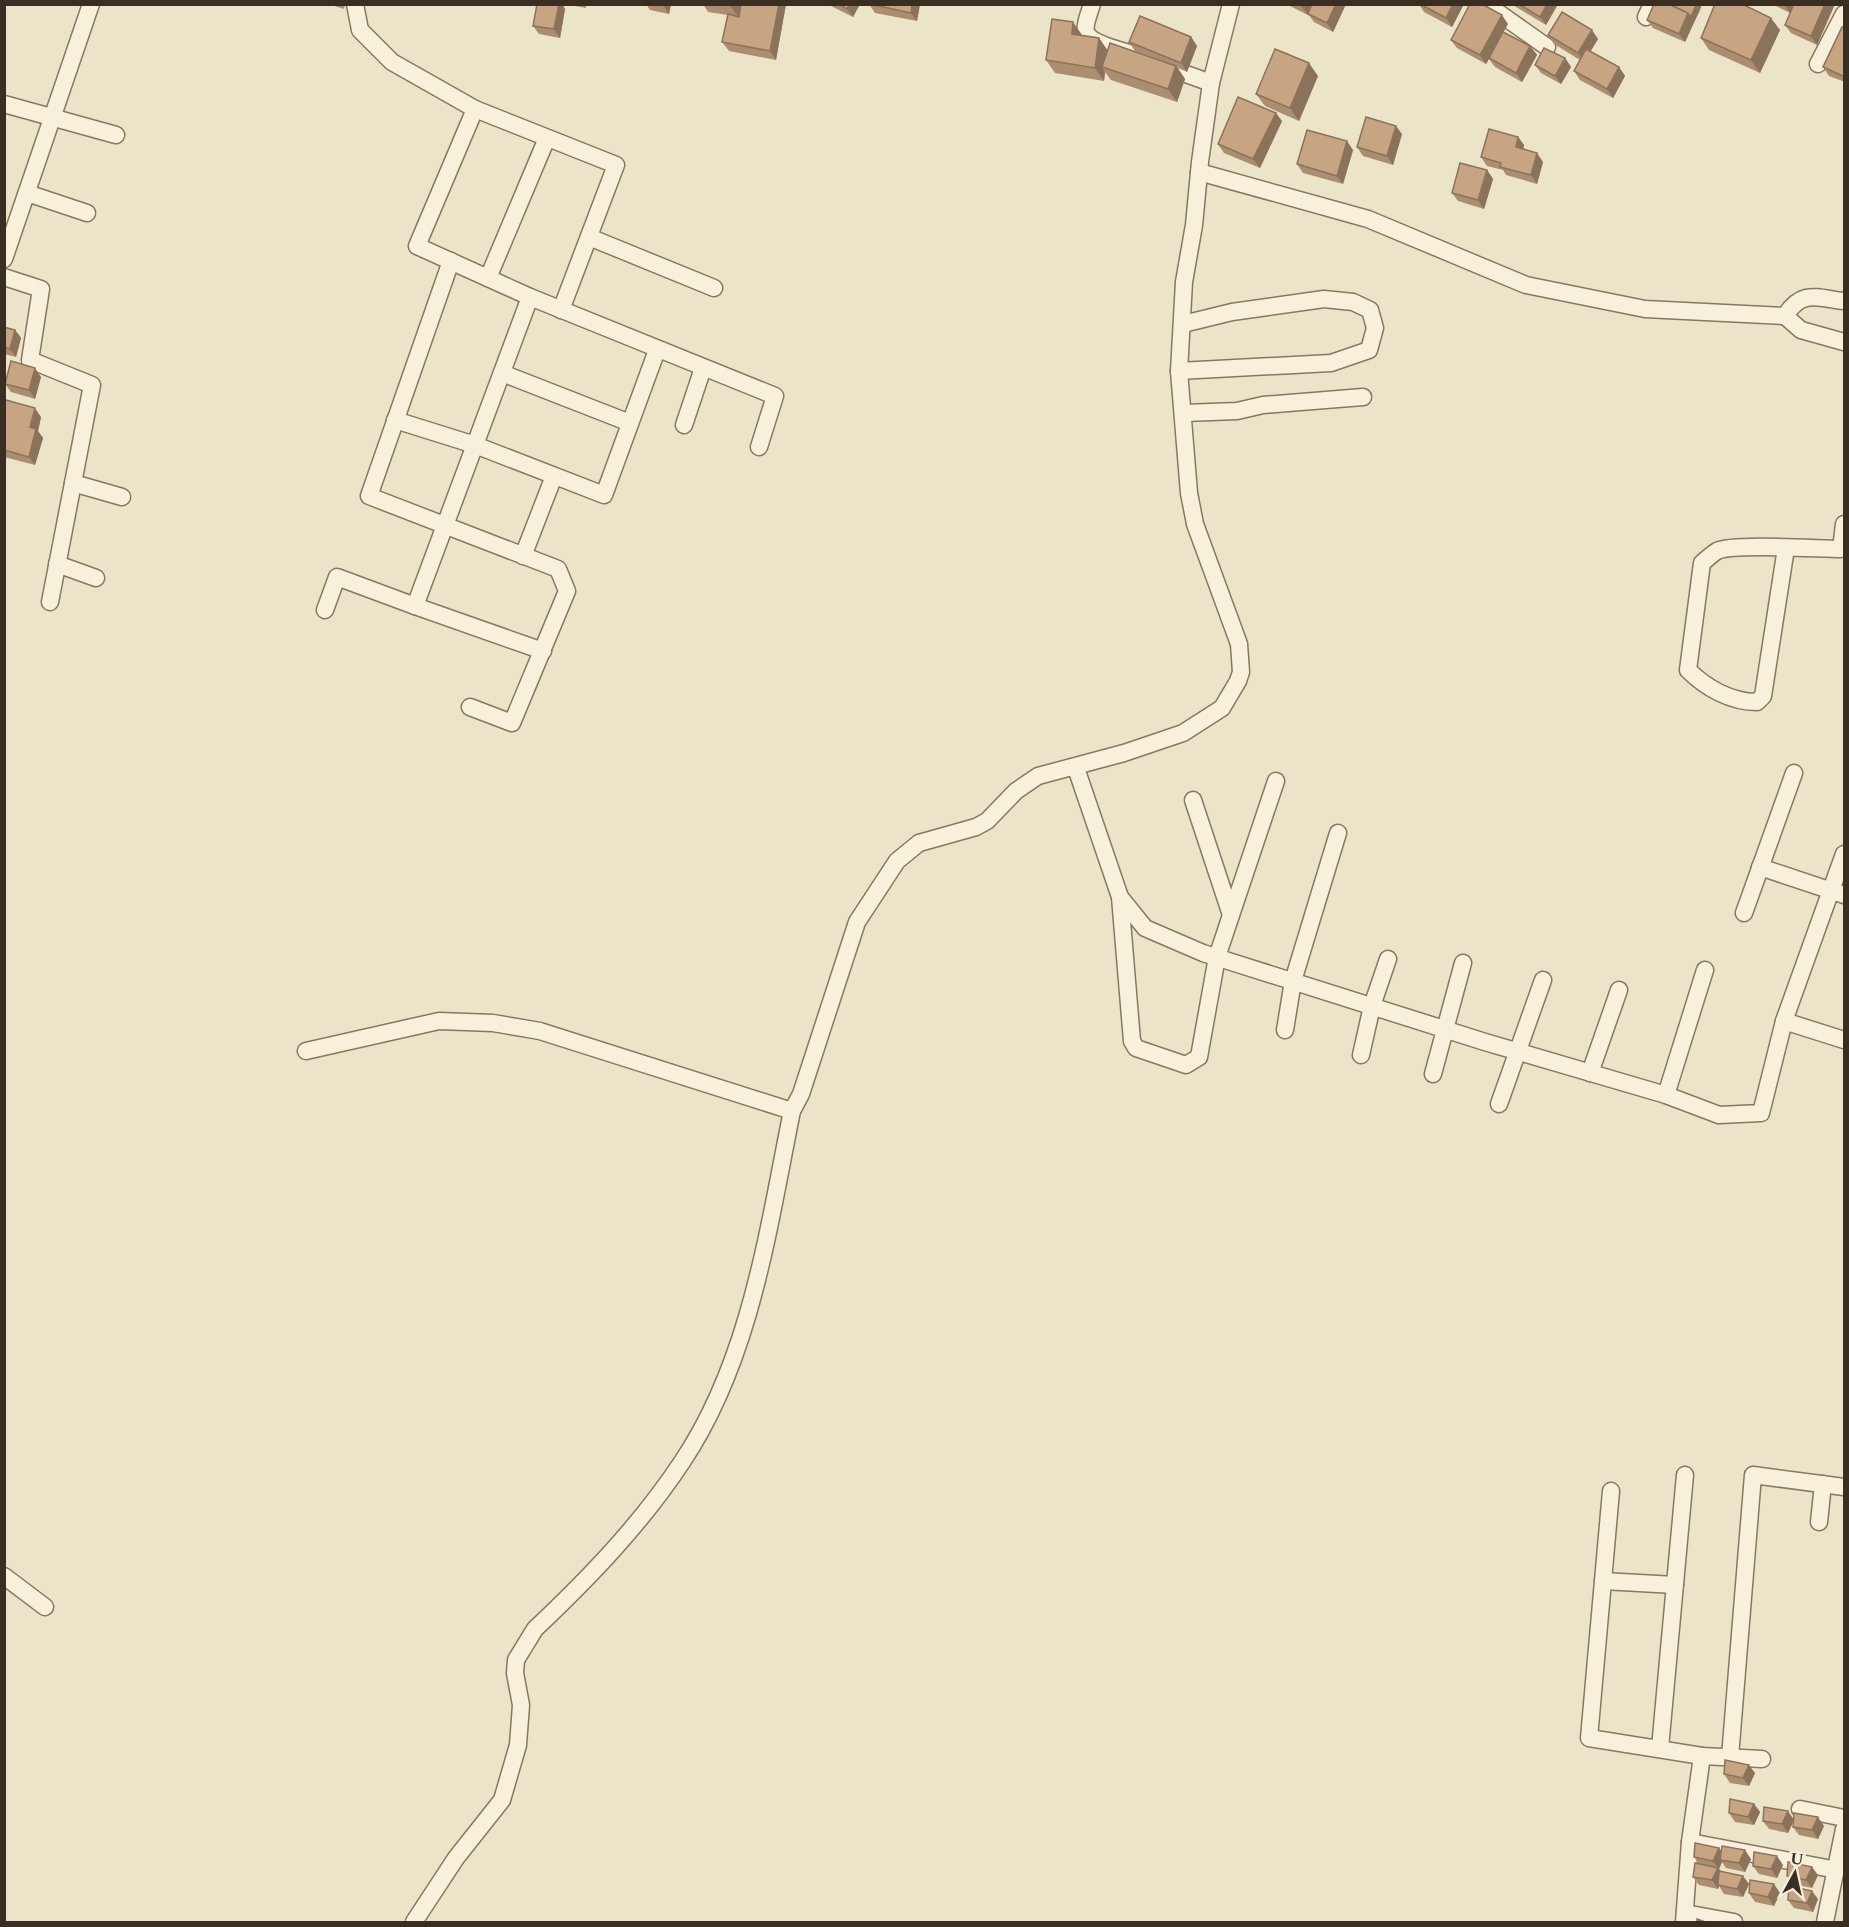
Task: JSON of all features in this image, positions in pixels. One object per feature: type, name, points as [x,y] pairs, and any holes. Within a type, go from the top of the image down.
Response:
[{"type":"street","points":[[4,259],[91,4]]},
{"type":"street","points":[[355,4],[360,30],[392,62],[475,109],[616,165],[561,310]]},
{"type":"street","points":[[1092,4],[1086,31],[1095,40],[1211,83]]},
{"type":"street","points":[[414,1923],[456,1858],[502,1800],[518,1745],[521,1705],[515,1673],[516,1660],[524,1645],[535,1629],[619,1546],[682,1462],[704,1422],[732,1361],[760,1269],[792,1111],[801,1094],[857,922],[897,861],[919,843],[976,827],[987,821],[1016,791],[1038,776],[1076,768],[1183,733],[1222,708],[1233,692],[1241,672],[1239,644],[1195,524],[1189,493],[1179,371],[1184,282],[1211,83],[1231,4]]},
{"type":"street","points":[[1486,4],[1547,47]]},
{"type":"street","points":[[1818,64],[1845,14]]},
{"type":"street","points":[[4,104],[116,135]]},
{"type":"street","points":[[475,109],[417,246],[561,310],[775,396],[759,447]]},
{"type":"street","points":[[488,278],[547,138]]},
{"type":"street","points":[[1199,172],[1368,219],[1526,285],[1644,309],[1785,316],[1801,330],[1845,342]]},
{"type":"street","points":[[27,193],[87,213]]},
{"type":"street","points":[[589,237],[714,288]]},
{"type":"street","points":[[451,261],[369,496],[558,569],[567,591],[512,723],[470,707]]},
{"type":"street","points":[[4,277],[40,289],[30,360],[92,385],[50,602]]},
{"type":"street","points":[[1785,316],[1793,303],[1804,296],[1845,301]]},
{"type":"street","points":[[415,606],[530,297]]},
{"type":"street","points":[[1179,371],[1331,363],[1369,350],[1375,328],[1370,310],[1353,302],[1324,299],[1232,312],[1183,324]]},
{"type":"street","points":[[395,420],[475,445],[604,495],[657,350]]},
{"type":"street","points":[[684,425],[703,368]]},
{"type":"street","points":[[502,373],[630,423]]},
{"type":"street","points":[[1184,413],[1237,411],[1263,405],[1363,397]]},
{"type":"street","points":[[523,556],[554,476]]},
{"type":"street","points":[[73,483],[122,497]]},
{"type":"street","points":[[1786,548],[1763,696],[1757,702],[1735,700],[1700,682],[1688,670],[1702,563],[1718,550],[1786,548],[1843,549],[1845,524]]},
{"type":"street","points":[[57,564],[96,578]]},
{"type":"street","points":[[325,610],[337,577],[543,651]]},
{"type":"street","points":[[1076,768],[1120,897],[1132,1041],[1136,1048],[1186,1065],[1198,1057],[1217,957],[1276,781]]},
{"type":"street","points":[[1744,913],[1794,774]]},
{"type":"street","points":[[1193,800],[1231,915]]},
{"type":"street","points":[[1285,1030],[1293,981],[1338,833]]},
{"type":"street","points":[[1120,897],[1145,928],[1217,957],[1446,1030],[1666,1095],[1719,1114],[1761,1113],[1784,1021],[1838,893],[1845,854]]},
{"type":"street","points":[[1760,867],[1838,893]]},
{"type":"street","points":[[1361,1055],[1372,1006],[1388,959]]},
{"type":"street","points":[[1433,1074],[1462,963]]},
{"type":"street","points":[[1666,1095],[1705,970]]},
{"type":"street","points":[[1499,1104],[1543,980]]},
{"type":"street","points":[[1590,1073],[1618,990]]},
{"type":"street","points":[[1784,1021],[1845,1040]]},
{"type":"street","points":[[306,1051],[439,1022],[493,1023],[540,1031],[792,1111]]},
{"type":"street","points":[[1660,1748],[1685,1475]]},
{"type":"street","points":[[1730,1757],[1753,1475],[1845,1487]]},
{"type":"street","points":[[1819,1522],[1823,1484]]},
{"type":"street","points":[[1611,1491],[1589,1738],[1702,1755],[1762,1759]]},
{"type":"street","points":[[4,1576],[45,1607]]},
{"type":"street","points":[[1603,1581],[1675,1585]]},
{"type":"street","points":[[1702,1755],[1690,1842],[1684,1918],[1734,1923]]},
{"type":"street","points":[[1800,1809],[1845,1818]]},
{"type":"street","points":[[1825,1923],[1845,1829]]},
{"type":"street","points":[[1690,1842],[1837,1870]]},
{"type":"building","points":[[537,4],[559,4],[554,29],[533,26]]},
{"type":"building","points":[[741,4],[779,4],[770,51],[722,42],[728,14],[739,17]]},
{"type":"building","points":[[838,4],[849,4],[847,9]]},
{"type":"building","points":[[870,4],[912,4],[911,13]]},
{"type":"building","points":[[1312,4],[1336,4],[1327,23],[1308,14]]},
{"type":"building","points":[[1420,4],[1453,4],[1446,18]]},
{"type":"building","points":[[1470,4],[1482,4],[1502,15],[1480,55],[1451,40]]},
{"type":"building","points":[[1519,4],[1547,4],[1540,17]]},
{"type":"building","points":[[1654,4],[1669,4],[1688,13],[1679,34],[1647,20]]},
{"type":"building","points":[[1669,4],[1696,5],[1691,17],[1688,13]]},
{"type":"building","points":[[1715,4],[1742,4],[1771,18],[1751,60],[1701,38]]},
{"type":"building","points":[[1794,4],[1825,4],[1811,36],[1785,25]]},
{"type":"building","points":[[1562,12],[1592,30],[1578,53],[1548,35]]},
{"type":"building","points":[[1140,16],[1191,37],[1181,63],[1129,42]]},
{"type":"building","points":[[1052,19],[1073,22],[1072,34],[1099,38],[1095,68],[1046,60]]},
{"type":"building","points":[[1842,27],[1845,28],[1845,72],[1843,76],[1823,67]]},
{"type":"building","points":[[1503,32],[1530,46],[1516,73],[1489,58]]},
{"type":"building","points":[[1110,43],[1176,66],[1168,89],[1102,67]]},
{"type":"building","points":[[1544,48],[1565,58],[1555,76],[1535,65]]},
{"type":"building","points":[[1275,49],[1309,63],[1290,108],[1256,94]]},
{"type":"building","points":[[1586,49],[1619,67],[1607,89],[1574,71]]},
{"type":"building","points":[[1238,97],[1276,113],[1253,159],[1218,144]]},
{"type":"building","points":[[1366,117],[1396,126],[1387,156],[1357,147]]},
{"type":"building","points":[[1489,129],[1518,137],[1516,147],[1537,153],[1531,175],[1500,167],[1501,163],[1481,157]]},
{"type":"building","points":[[1307,130],[1347,141],[1337,176],[1297,164]]},
{"type":"building","points":[[1460,163],[1487,170],[1478,200],[1452,193]]},
{"type":"building","points":[[4,327],[15,330],[10,349],[4,347]]},
{"type":"building","points":[[11,361],[35,368],[29,390],[5,384]]},
{"type":"building","points":[[6,400],[35,408],[30,427],[36,429],[29,457],[4,450]]},
{"type":"building","points":[[1725,1760],[1749,1765],[1743,1778],[1724,1774]]},
{"type":"building","points":[[1730,1799],[1754,1804],[1748,1817],[1729,1813]]},
{"type":"building","points":[[1764,1807],[1788,1811],[1782,1824],[1763,1821]]},
{"type":"building","points":[[1794,1813],[1818,1817],[1812,1830],[1793,1827]]},
{"type":"building","points":[[1695,1843],[1719,1848],[1713,1861],[1694,1857]]},
{"type":"building","points":[[1722,1846],[1745,1850],[1739,1863],[1720,1860]]},
{"type":"building","points":[[1754,1852],[1777,1856],[1771,1869],[1753,1866]]},
{"type":"building","points":[[1788,1862],[1812,1867],[1806,1880],[1787,1876]]},
{"type":"building","points":[[1695,1863],[1718,1868],[1712,1880],[1693,1877]]},
{"type":"building","points":[[1719,1871],[1743,1876],[1737,1889],[1718,1885]]},
{"type":"building","points":[[1750,1880],[1774,1884],[1768,1897],[1749,1893]]},
{"type":"building","points":[[1789,1886],[1812,1891],[1807,1903],[1788,1900]]}]
